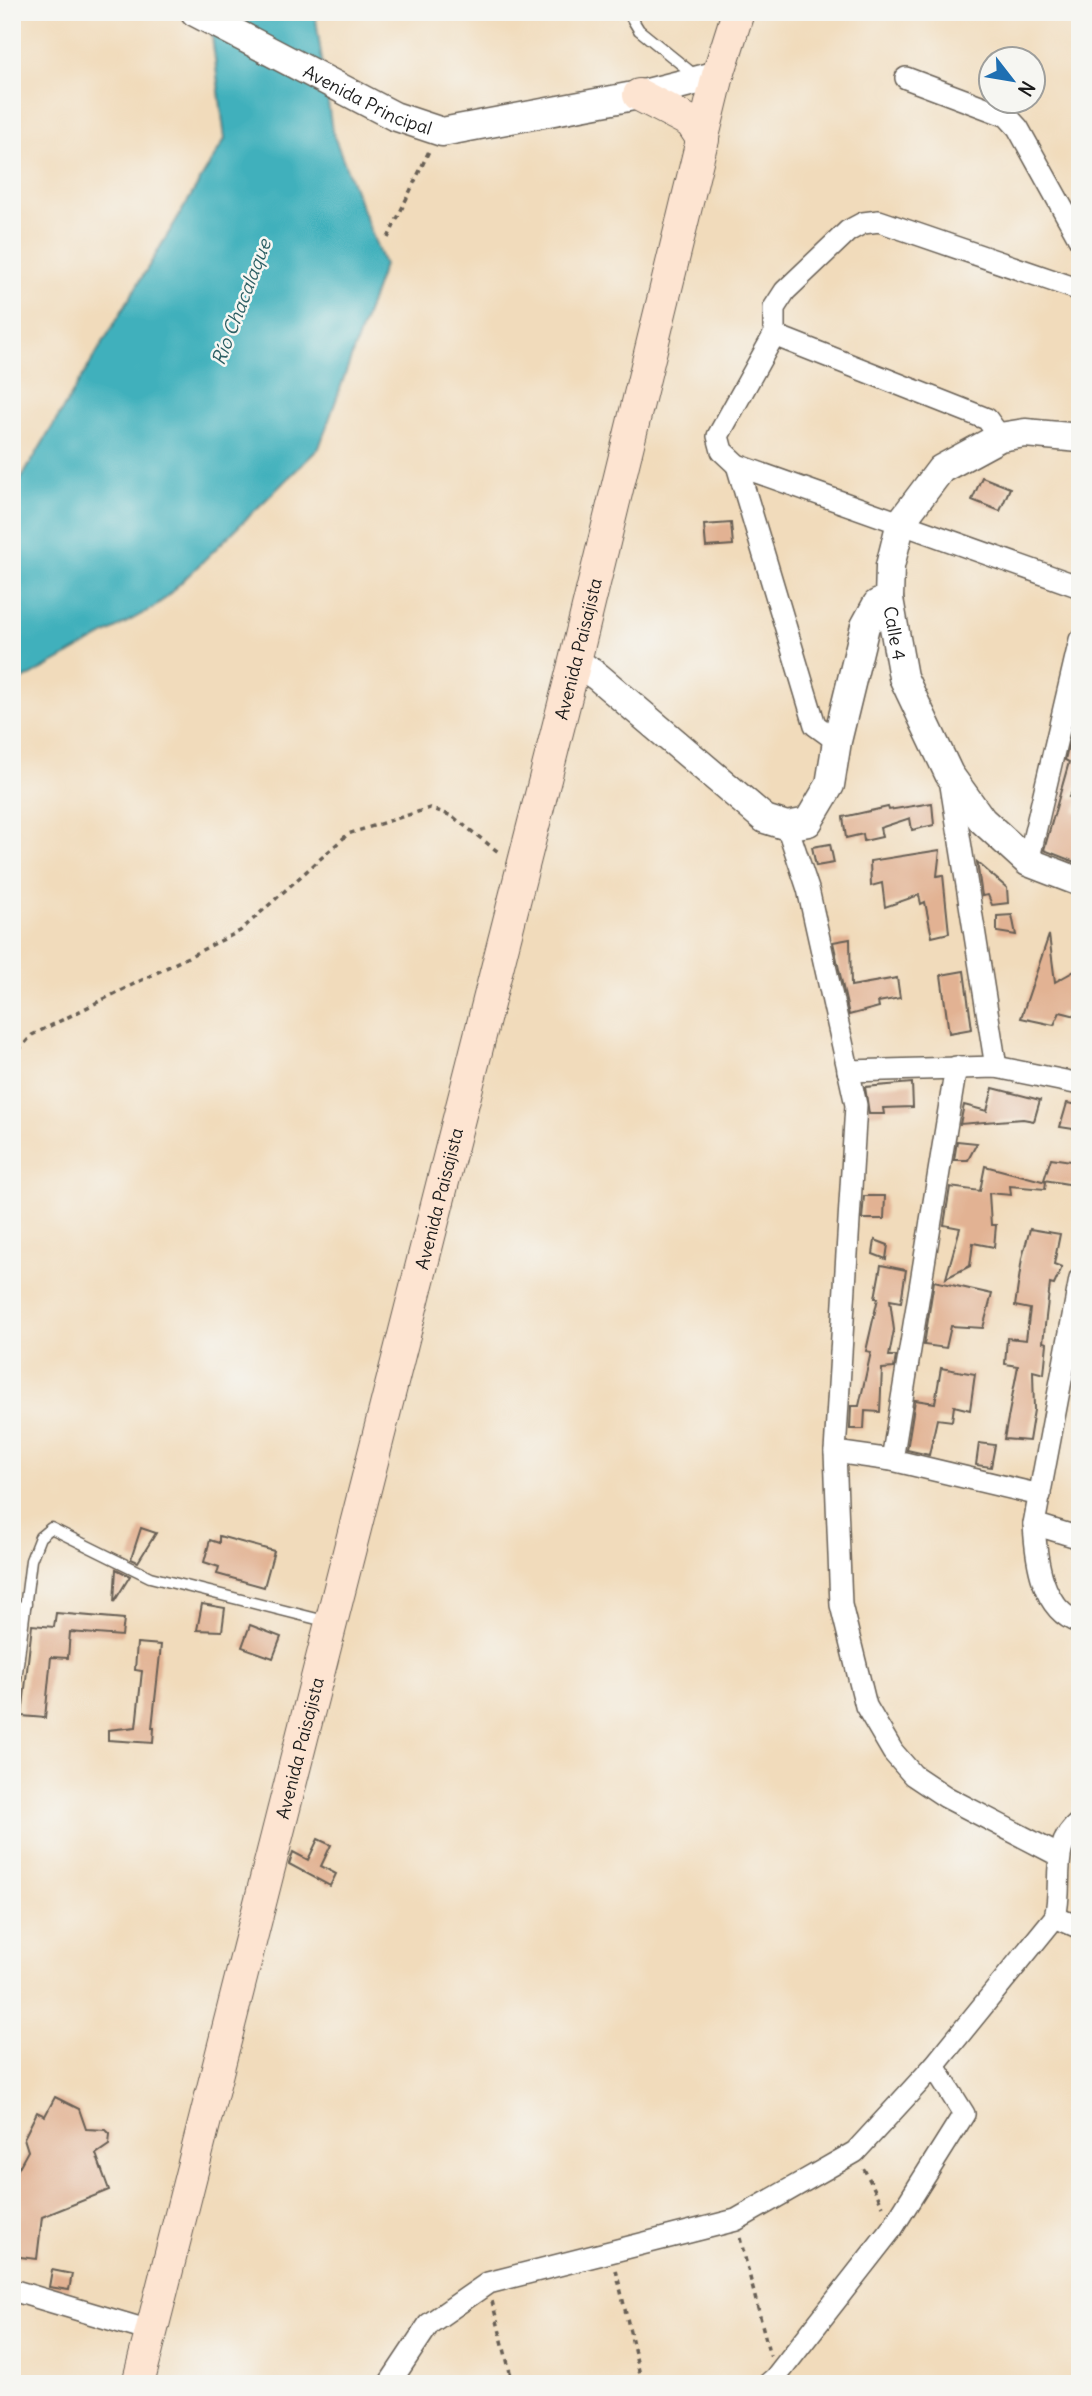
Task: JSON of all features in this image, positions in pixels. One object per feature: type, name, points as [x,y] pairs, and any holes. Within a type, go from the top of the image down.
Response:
[{"type":"main road","name":"Avenida Paisajista","points":[[138,2384],[329,1622],[575,661],[703,140],[710,78],[738,12]]},
{"type":"main road","points":[[639,95],[691,122],[703,140]]},
{"type":"street","name":"Avenida Principal","points":[[195,12],[394,116],[442,132],[639,95],[710,78]]},
{"type":"street","points":[[906,78],[1007,116],[1018,128],[1080,240]]},
{"type":"street","points":[[1080,290],[879,221],[863,223],[848,231],[785,291],[774,308],[775,335],[718,436],[722,451],[737,465],[1080,587]]},
{"type":"street","points":[[775,335],[987,419],[1000,437]]},
{"type":"street","name":"Calle 4","points":[[1080,438],[1025,433],[1000,437],[941,469],[901,522],[890,566],[889,599],[903,677],[949,774],[982,820],[1028,862],[1080,882]]},
{"type":"street","points":[[737,465],[815,725],[836,741]]},
{"type":"street","points":[[575,661],[598,677],[765,819],[787,826],[808,822],[830,785],[836,741],[865,626],[877,604],[889,599]]},
{"type":"street","points":[[1028,862],[1080,640]]},
{"type":"street","points":[[949,774],[996,1067]]},
{"type":"street","points":[[787,826],[808,889],[856,1105],[835,1452],[841,1605],[866,1706],[893,1752],[913,1775],[946,1797],[1058,1855]]},
{"type":"street","points":[[892,1460],[956,1067]]},
{"type":"street","points":[[848,1071],[996,1067],[1080,1084]]},
{"type":"street","points":[[1080,1279],[1072,1366],[1034,1524],[1036,1564],[1049,1594],[1069,1620],[1080,1623]]},
{"type":"street","points":[[835,1452],[892,1460],[1040,1495]]},
{"type":"street","points":[[1034,1524],[1080,1538]]},
{"type":"street","points":[[389,2384],[429,2324],[488,2283],[736,2220],[855,2152],[934,2066],[1055,1917],[1059,1900],[1058,1855],[1080,1822]]},
{"type":"street","points":[[1055,1917],[1080,1928]]},
{"type":"street","points":[[771,2381],[893,2227],[964,2114],[934,2066]]},
{"type":"street","points":[[12,2290],[150,2331]]},
{"type":"lane","points":[[628,12],[639,30],[710,78]]},
{"type":"lane","points":[[12,1712],[31,1560],[40,1537],[51,1528],[150,1577],[329,1622]]},
{"type":"lane","points":[[12,1605],[26,1604]]},
{"type":"lane","points":[[12,1613],[26,1604]]},
{"type":"path","points":[[388,238],[408,190],[442,132]]},
{"type":"path","points":[[12,1058],[32,1035],[240,931],[348,834],[430,808],[452,816],[520,869]]},
{"type":"path","points":[[855,2152],[893,2227]]},
{"type":"path","points":[[736,2220],[771,2381]]},
{"type":"path","points":[[612,2252],[642,2384]]},
{"type":"path","points":[[488,2283],[513,2384]]},
{"type":"water","name":"Río Chacalaque","points":[[209,12],[315,12],[332,131],[384,265],[319,448],[158,605],[12,686],[12,494],[225,139]]},
{"type":"building","points":[[982,477],[1010,488],[1000,511],[972,500]]},
{"type":"building","points":[[731,523],[733,545],[706,547],[704,525]]},
{"type":"building","points":[[1070,738],[1080,738],[1080,779],[1069,797],[1079,800],[1074,811],[1080,813],[1080,864],[1044,850],[1069,762],[1065,760]]},
{"type":"building","points":[[932,803],[934,825],[912,830],[910,818],[880,828],[882,837],[864,841],[863,834],[846,838],[843,817],[888,807],[889,810]]},
{"type":"building","points":[[830,844],[834,863],[816,866],[812,847]]},
{"type":"building","points":[[940,850],[937,876],[943,875],[949,933],[932,937],[925,902],[921,904],[919,895],[885,907],[882,883],[871,886],[870,861]]},
{"type":"building","points":[[977,862],[1007,888],[1008,903],[992,905],[988,895],[982,896]]},
{"type":"building","points":[[1012,915],[1016,935],[997,932],[997,916]]},
{"type":"building","points":[[1049,935],[1055,982],[1080,968],[1080,1017],[1060,1012],[1054,1025],[1021,1018]]},
{"type":"building","points":[[850,939],[851,986],[897,978],[900,998],[878,1002],[879,1007],[849,1015],[833,942]]},
{"type":"building","points":[[964,971],[972,1029],[949,1033],[941,975]]},
{"type":"building","points":[[912,1083],[913,1107],[883,1108],[884,1114],[869,1114],[865,1087]]},
{"type":"building","points":[[993,1088],[1040,1100],[1034,1121],[1023,1119],[960,1124],[964,1105],[987,1111]]},
{"type":"building","points":[[1067,1103],[1080,1105],[1080,1130],[1060,1127]]},
{"type":"building","points":[[957,1141],[977,1143],[968,1160],[954,1160]]},
{"type":"building","points":[[1051,1158],[1078,1162],[1074,1185],[1044,1180]]},
{"type":"building","points":[[985,1166],[1046,1182],[1045,1189],[1010,1186],[1011,1195],[989,1193],[991,1225],[996,1225],[994,1247],[973,1243],[970,1266],[946,1278],[960,1228],[944,1225],[950,1187],[980,1191]]},
{"type":"building","points":[[864,1196],[885,1196],[884,1219],[862,1219]]},
{"type":"building","points":[[1030,1229],[1060,1234],[1054,1264],[1062,1267],[1054,1285],[1050,1284],[1043,1342],[1047,1343],[1044,1374],[1033,1371],[1034,1410],[1029,1441],[1004,1439],[1018,1366],[1005,1364],[1007,1338],[1026,1340],[1030,1309],[1015,1306],[1022,1258]]},
{"type":"building","points":[[875,1240],[888,1245],[886,1259],[873,1254]]},
{"type":"building","points":[[881,1265],[906,1270],[901,1302],[890,1300],[894,1330],[889,1356],[896,1356],[894,1368],[882,1369],[880,1412],[865,1411],[864,1429],[850,1429],[851,1406],[859,1406],[871,1352],[866,1351],[878,1298],[875,1298]]},
{"type":"building","points":[[934,1281],[992,1294],[983,1328],[951,1326],[946,1348],[924,1345]]},
{"type":"building","points":[[941,1368],[975,1374],[970,1410],[954,1406],[952,1421],[937,1419],[929,1455],[907,1450],[915,1400],[935,1403]]},
{"type":"building","points":[[979,1443],[995,1445],[991,1467],[976,1465]]},
{"type":"building","points":[[141,1528],[156,1533],[138,1562],[131,1559]]},
{"type":"building","points":[[219,1536],[274,1551],[264,1587],[217,1574],[219,1567],[204,1562],[210,1540],[219,1543]]},
{"type":"building","points":[[116,1569],[130,1576],[114,1602]]},
{"type":"building","points":[[202,1604],[225,1608],[222,1631],[197,1630]]},
{"type":"building","points":[[56,1613],[124,1619],[122,1636],[70,1632],[68,1658],[51,1657],[45,1718],[22,1716],[32,1625],[54,1627]]},
{"type":"building","points":[[250,1625],[281,1637],[273,1658],[242,1647]]},
{"type":"building","points":[[137,1643],[161,1645],[152,1728],[153,1743],[108,1740],[108,1730],[136,1727],[142,1671],[135,1670]]},
{"type":"building","points":[[318,1839],[331,1845],[321,1866],[336,1874],[330,1886],[289,1864],[293,1852],[308,1860]]},
{"type":"building","points":[[55,2097],[79,2109],[86,2129],[106,2130],[110,2134],[109,2145],[96,2154],[109,2190],[42,2217],[37,2259],[12,2256],[15,2207],[12,2205],[12,2180],[28,2151],[24,2138],[37,2112],[45,2116]]},
{"type":"building","points":[[52,2270],[72,2274],[69,2290],[49,2287]]}]
